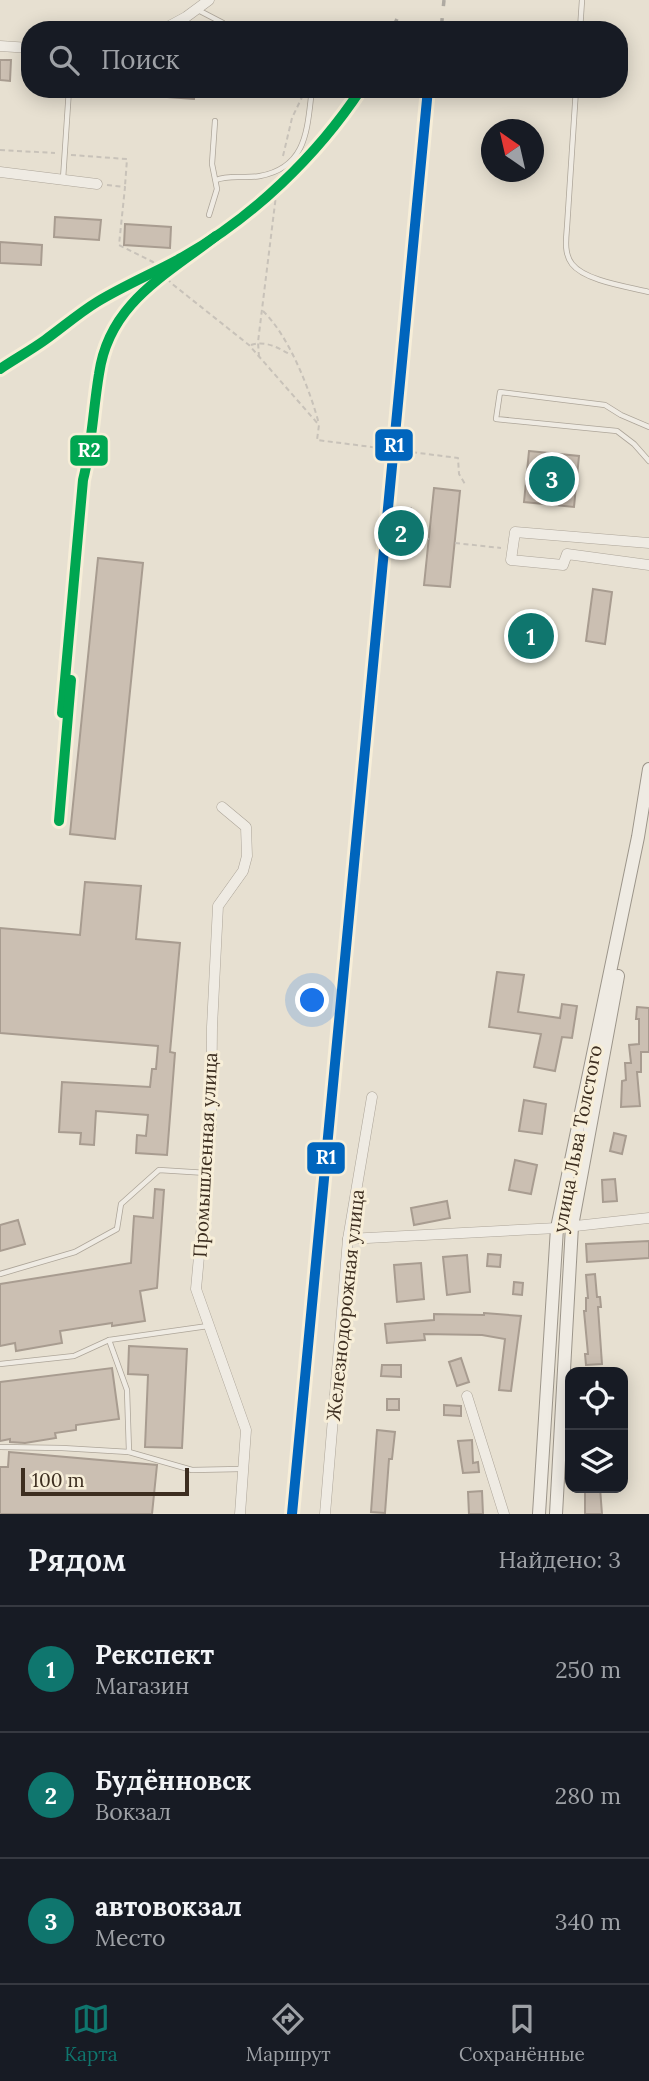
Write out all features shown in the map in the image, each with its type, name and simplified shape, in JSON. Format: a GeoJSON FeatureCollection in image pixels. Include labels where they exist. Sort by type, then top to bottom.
{"type":"FeatureCollection","features":[{"type":"Feature","properties":{"kind":"main road","name":"улица Льва Толстого"},"geometry":{"type":"LineString","coordinates":[[556,1514],[572,1226],[644,836],[649,768]]}},
{"type":"Feature","properties":{"kind":"main road","name":"улица Льва Толстого"},"geometry":{"type":"LineString","coordinates":[[539,1514],[557,1227],[644,836]]}},
{"type":"Feature","properties":{"kind":"street"},"geometry":{"type":"LineString","coordinates":[[178,21],[209,0]]}},
{"type":"Feature","properties":{"kind":"street"},"geometry":{"type":"LineString","coordinates":[[0,46],[21,47]]}},
{"type":"Feature","properties":{"kind":"street"},"geometry":{"type":"LineString","coordinates":[[0,172],[96,184]]}},
{"type":"Feature","properties":{"kind":"street"},"geometry":{"type":"LineString","coordinates":[[649,542],[515,532],[511,560],[563,565],[568,554],[649,565]]}},
{"type":"Feature","properties":{"kind":"street","name":"Промышленная улица"},"geometry":{"type":"LineString","coordinates":[[222,807],[246,827],[247,856],[243,871],[218,906],[208,1173],[196,1289],[246,1430],[240,1514]]}},
{"type":"Feature","properties":{"kind":"street","name":"Железнодорожная улица"},"geometry":{"type":"LineString","coordinates":[[325,1514],[348,1239],[372,1097]]}},
{"type":"Feature","properties":{"kind":"street"},"geometry":{"type":"LineString","coordinates":[[348,1239],[572,1226],[649,1218]]}},
{"type":"Feature","properties":{"kind":"street"},"geometry":{"type":"LineString","coordinates":[[467,1396],[504,1514]]}},
{"type":"Feature","properties":{"kind":"lane"},"geometry":{"type":"LineString","coordinates":[[581,21],[582,0]]}},
{"type":"Feature","properties":{"kind":"lane"},"geometry":{"type":"LineString","coordinates":[[197,10],[219,21]]}},
{"type":"Feature","properties":{"kind":"lane"},"geometry":{"type":"LineString","coordinates":[[63,180],[68,98]]}},
{"type":"Feature","properties":{"kind":"lane"},"geometry":{"type":"LineString","coordinates":[[216,180],[226,176],[260,177],[279,170],[294,158],[306,138],[311,98]]}},
{"type":"Feature","properties":{"kind":"lane"},"geometry":{"type":"LineString","coordinates":[[575,98],[566,249],[571,263],[581,273],[649,292]]}},
{"type":"Feature","properties":{"kind":"lane"},"geometry":{"type":"LineString","coordinates":[[209,215],[217,189],[212,164],[215,121]]}},
{"type":"Feature","properties":{"kind":"lane"},"geometry":{"type":"LineString","coordinates":[[649,427],[605,405],[500,392],[496,419],[617,431],[634,443],[649,461]]}},
{"type":"Feature","properties":{"kind":"lane"},"geometry":{"type":"LineString","coordinates":[[0,1274],[75,1252],[117,1229],[121,1204],[159,1170],[208,1173]]}},
{"type":"Feature","properties":{"kind":"lane"},"geometry":{"type":"LineString","coordinates":[[0,1364],[74,1356],[109,1340],[177,1332],[208,1325]]}},
{"type":"Feature","properties":{"kind":"lane"},"geometry":{"type":"LineString","coordinates":[[109,1340],[127,1390],[129,1452]]}},
{"type":"Feature","properties":{"kind":"lane"},"geometry":{"type":"LineString","coordinates":[[0,1447],[129,1452],[192,1470],[245,1469]]}},
{"type":"Feature","properties":{"kind":"path"},"geometry":{"type":"LineString","coordinates":[[259,358],[258,342],[279,170],[292,118],[302,98]]}},
{"type":"Feature","properties":{"kind":"path"},"geometry":{"type":"LineString","coordinates":[[0,150],[127,159],[119,245],[153,262],[171,283],[249,345],[319,425]]}},
{"type":"Feature","properties":{"kind":"path"},"geometry":{"type":"LineString","coordinates":[[96,184],[125,187]]}},
{"type":"Feature","properties":{"kind":"path"},"geometry":{"type":"LineString","coordinates":[[263,310],[278,328],[308,391],[319,425],[317,440],[458,458],[459,474],[465,484]]}},
{"type":"Feature","properties":{"kind":"path"},"geometry":{"type":"LineString","coordinates":[[249,345],[258,342],[282,349],[292,356]]}},
{"type":"Feature","properties":{"kind":"path"},"geometry":{"type":"LineString","coordinates":[[401,508],[412,508]]}},
{"type":"Feature","properties":{"kind":"path"},"geometry":{"type":"LineString","coordinates":[[409,537],[429,539]]}},
{"type":"Feature","properties":{"kind":"path"},"geometry":{"type":"LineString","coordinates":[[454,543],[512,550]]}},
{"type":"Feature","properties":{"kind":"building"},"geometry":{"type":"Polygon","coordinates":[[[0,60],[11,60],[10,81],[0,80],[0,60]]]}},
{"type":"Feature","properties":{"kind":"building"},"geometry":{"type":"Polygon","coordinates":[[[55,217],[101,220],[99,240],[54,237],[55,217]]]}},
{"type":"Feature","properties":{"kind":"building"},"geometry":{"type":"Polygon","coordinates":[[[125,224],[171,227],[170,248],[124,245],[125,224]]]}},
{"type":"Feature","properties":{"kind":"building"},"geometry":{"type":"Polygon","coordinates":[[[0,242],[42,245],[41,265],[0,263],[0,242]]]}},
{"type":"Feature","properties":{"kind":"building"},"geometry":{"type":"Polygon","coordinates":[[[529,451],[579,456],[574,507],[524,502],[529,451]]]}},
{"type":"Feature","properties":{"kind":"building"},"geometry":{"type":"Polygon","coordinates":[[[434,488],[460,491],[450,587],[424,585],[434,488]]]}},
{"type":"Feature","properties":{"kind":"building"},"geometry":{"type":"Polygon","coordinates":[[[98,558],[143,563],[115,839],[70,834],[98,558]]]}},
{"type":"Feature","properties":{"kind":"building"},"geometry":{"type":"Polygon","coordinates":[[[593,589],[612,592],[605,644],[586,641],[593,589]]]}},
{"type":"Feature","properties":{"kind":"building"},"geometry":{"type":"Polygon","coordinates":[[[515,617],[550,620],[547,655],[512,652],[515,617]]]}},
{"type":"Feature","properties":{"kind":"building"},"geometry":{"type":"Polygon","coordinates":[[[85,882],[141,886],[136,939],[180,943],[170,1052],[175,1053],[167,1155],[136,1153],[137,1135],[146,1136],[148,1115],[96,1111],[94,1145],[80,1144],[81,1133],[59,1132],[62,1082],[150,1087],[152,1069],[156,1069],[158,1046],[0,1033],[0,928],[80,935],[85,882]]]}},
{"type":"Feature","properties":{"kind":"building"},"geometry":{"type":"Polygon","coordinates":[[[497,972],[524,975],[518,1012],[560,1018],[562,1004],[577,1006],[572,1038],[562,1037],[555,1071],[534,1067],[541,1034],[489,1027],[497,972]]]}},
{"type":"Feature","properties":{"kind":"building"},"geometry":{"type":"Polygon","coordinates":[[[637,1007],[649,1008],[649,1052],[641,1052],[641,1072],[637,1072],[640,1106],[621,1107],[622,1081],[626,1080],[625,1063],[631,1063],[629,1045],[639,1044],[637,1007]]]}},
{"type":"Feature","properties":{"kind":"building"},"geometry":{"type":"Polygon","coordinates":[[[524,1100],[546,1104],[542,1134],[519,1131],[524,1100]]]}},
{"type":"Feature","properties":{"kind":"building"},"geometry":{"type":"Polygon","coordinates":[[[614,1133],[626,1136],[622,1154],[610,1151],[614,1133]]]}},
{"type":"Feature","properties":{"kind":"building"},"geometry":{"type":"Polygon","coordinates":[[[515,1160],[537,1165],[531,1194],[509,1190],[515,1160]]]}},
{"type":"Feature","properties":{"kind":"building"},"geometry":{"type":"Polygon","coordinates":[[[615,1179],[617,1201],[603,1202],[602,1180],[615,1179]]]}},
{"type":"Feature","properties":{"kind":"building"},"geometry":{"type":"Polygon","coordinates":[[[155,1189],[164,1190],[157,1288],[140,1291],[145,1321],[60,1331],[62,1343],[16,1351],[15,1343],[0,1346],[0,1284],[131,1263],[134,1216],[153,1218],[155,1189]]]}},
{"type":"Feature","properties":{"kind":"building"},"geometry":{"type":"Polygon","coordinates":[[[447,1201],[450,1218],[414,1225],[411,1208],[447,1201]]]}},
{"type":"Feature","properties":{"kind":"building"},"geometry":{"type":"Polygon","coordinates":[[[18,1220],[25,1244],[0,1251],[0,1225],[18,1220]]]}},
{"type":"Feature","properties":{"kind":"building"},"geometry":{"type":"Polygon","coordinates":[[[649,1241],[649,1258],[587,1262],[586,1244],[649,1241]]]}},
{"type":"Feature","properties":{"kind":"building"},"geometry":{"type":"Polygon","coordinates":[[[488,1254],[501,1255],[500,1267],[487,1266],[488,1254]]]}},
{"type":"Feature","properties":{"kind":"building"},"geometry":{"type":"Polygon","coordinates":[[[467,1255],[470,1292],[447,1295],[443,1257],[467,1255]]]}},
{"type":"Feature","properties":{"kind":"building"},"geometry":{"type":"Polygon","coordinates":[[[421,1263],[424,1299],[397,1302],[394,1265],[421,1263]]]}},
{"type":"Feature","properties":{"kind":"building"},"geometry":{"type":"Polygon","coordinates":[[[595,1274],[597,1297],[600,1297],[601,1307],[598,1307],[602,1364],[586,1365],[586,1275],[595,1274]]]}},
{"type":"Feature","properties":{"kind":"building"},"geometry":{"type":"Polygon","coordinates":[[[514,1282],[523,1283],[522,1295],[513,1294],[514,1282]]]}},
{"type":"Feature","properties":{"kind":"building"},"geometry":{"type":"Polygon","coordinates":[[[484,1313],[521,1316],[511,1391],[499,1390],[505,1339],[482,1335],[424,1334],[425,1340],[387,1343],[385,1324],[434,1320],[434,1314],[484,1313]]]}},
{"type":"Feature","properties":{"kind":"building"},"geometry":{"type":"Polygon","coordinates":[[[129,1346],[187,1349],[182,1448],[145,1447],[148,1375],[128,1374],[129,1346]]]}},
{"type":"Feature","properties":{"kind":"building"},"geometry":{"type":"Polygon","coordinates":[[[461,1358],[469,1382],[457,1386],[449,1362],[461,1358]]]}},
{"type":"Feature","properties":{"kind":"building"},"geometry":{"type":"Polygon","coordinates":[[[382,1365],[401,1365],[401,1377],[381,1376],[382,1365]]]}},
{"type":"Feature","properties":{"kind":"building"},"geometry":{"type":"Polygon","coordinates":[[[112,1368],[119,1419],[76,1425],[76,1430],[55,1433],[56,1438],[25,1443],[10,1442],[10,1439],[0,1441],[0,1382],[112,1368]]]}},
{"type":"Feature","properties":{"kind":"building"},"geometry":{"type":"Polygon","coordinates":[[[387,1399],[399,1399],[399,1410],[387,1410],[387,1399]]]}},
{"type":"Feature","properties":{"kind":"building"},"geometry":{"type":"Polygon","coordinates":[[[444,1405],[461,1406],[461,1416],[444,1415],[444,1405]]]}},
{"type":"Feature","properties":{"kind":"building"},"geometry":{"type":"Polygon","coordinates":[[[377,1430],[395,1432],[392,1459],[389,1459],[385,1513],[371,1512],[377,1430]]]}},
{"type":"Feature","properties":{"kind":"building"},"geometry":{"type":"Polygon","coordinates":[[[472,1440],[473,1463],[478,1462],[479,1472],[463,1473],[458,1441],[472,1440]]]}},
{"type":"Feature","properties":{"kind":"building"},"geometry":{"type":"Polygon","coordinates":[[[9,1452],[157,1465],[152,1514],[0,1514],[0,1467],[8,1467],[9,1452]]]}},
{"type":"Feature","properties":{"kind":"building"},"geometry":{"type":"Polygon","coordinates":[[[482,1491],[483,1514],[469,1514],[468,1492],[482,1491]]]}},
{"type":"Feature","properties":{"kind":"building"},"geometry":{"type":"Polygon","coordinates":[[[585,1493],[600,1493],[602,1514],[585,1514],[585,1493]]]}},
{"type":"Feature","properties":{"kind":"railway"},"geometry":{"type":"LineString","coordinates":[[442,21],[444,0]]}},
{"type":"Feature","properties":{"kind":"railway"},"geometry":{"type":"LineString","coordinates":[[208,241],[252,209],[292,173],[355,98]]}},
{"type":"Feature","properties":{"kind":"railway"},"geometry":{"type":"LineString","coordinates":[[292,1514],[427,98]]}},
{"type":"Feature","properties":{"kind":"railway"},"geometry":{"type":"LineString","coordinates":[[62,713],[83,480],[105,349],[114,328],[142,293],[216,236]]}},
{"type":"Feature","properties":{"kind":"railway"},"geometry":{"type":"LineString","coordinates":[[0,369],[88,308],[163,267]]}},
{"type":"Feature","properties":{"kind":"railway"},"geometry":{"type":"LineString","coordinates":[[59,821],[69,702]]}},
{"type":"Feature","properties":{"kind":"transit line","name":"R2"},"geometry":{"type":"LineString","coordinates":[[0,369],[40,344],[97,302],[183,257],[234,224],[304,161],[355,98]]}},
{"type":"Feature","properties":{"kind":"transit line","name":"R1"},"geometry":{"type":"LineString","coordinates":[[292,1514],[427,98]]}},
{"type":"Feature","properties":{"kind":"transit line","name":"R2"},"geometry":{"type":"LineString","coordinates":[[62,713],[83,480],[105,349],[114,328],[142,293],[216,236]]}},
{"type":"Feature","properties":{"kind":"transit line","name":"R2"},"geometry":{"type":"LineString","coordinates":[[59,821],[71,680]]}},
{"type":"Feature","properties":{"kind":"place","name":"автовокзал"},"geometry":{"type":"Point","coordinates":[552,479]}},
{"type":"Feature","properties":{"kind":"place","name":"Будённовск"},"geometry":{"type":"Point","coordinates":[401,533]}},
{"type":"Feature","properties":{"kind":"place","name":"Рекспект"},"geometry":{"type":"Point","coordinates":[531,636]}}]}
